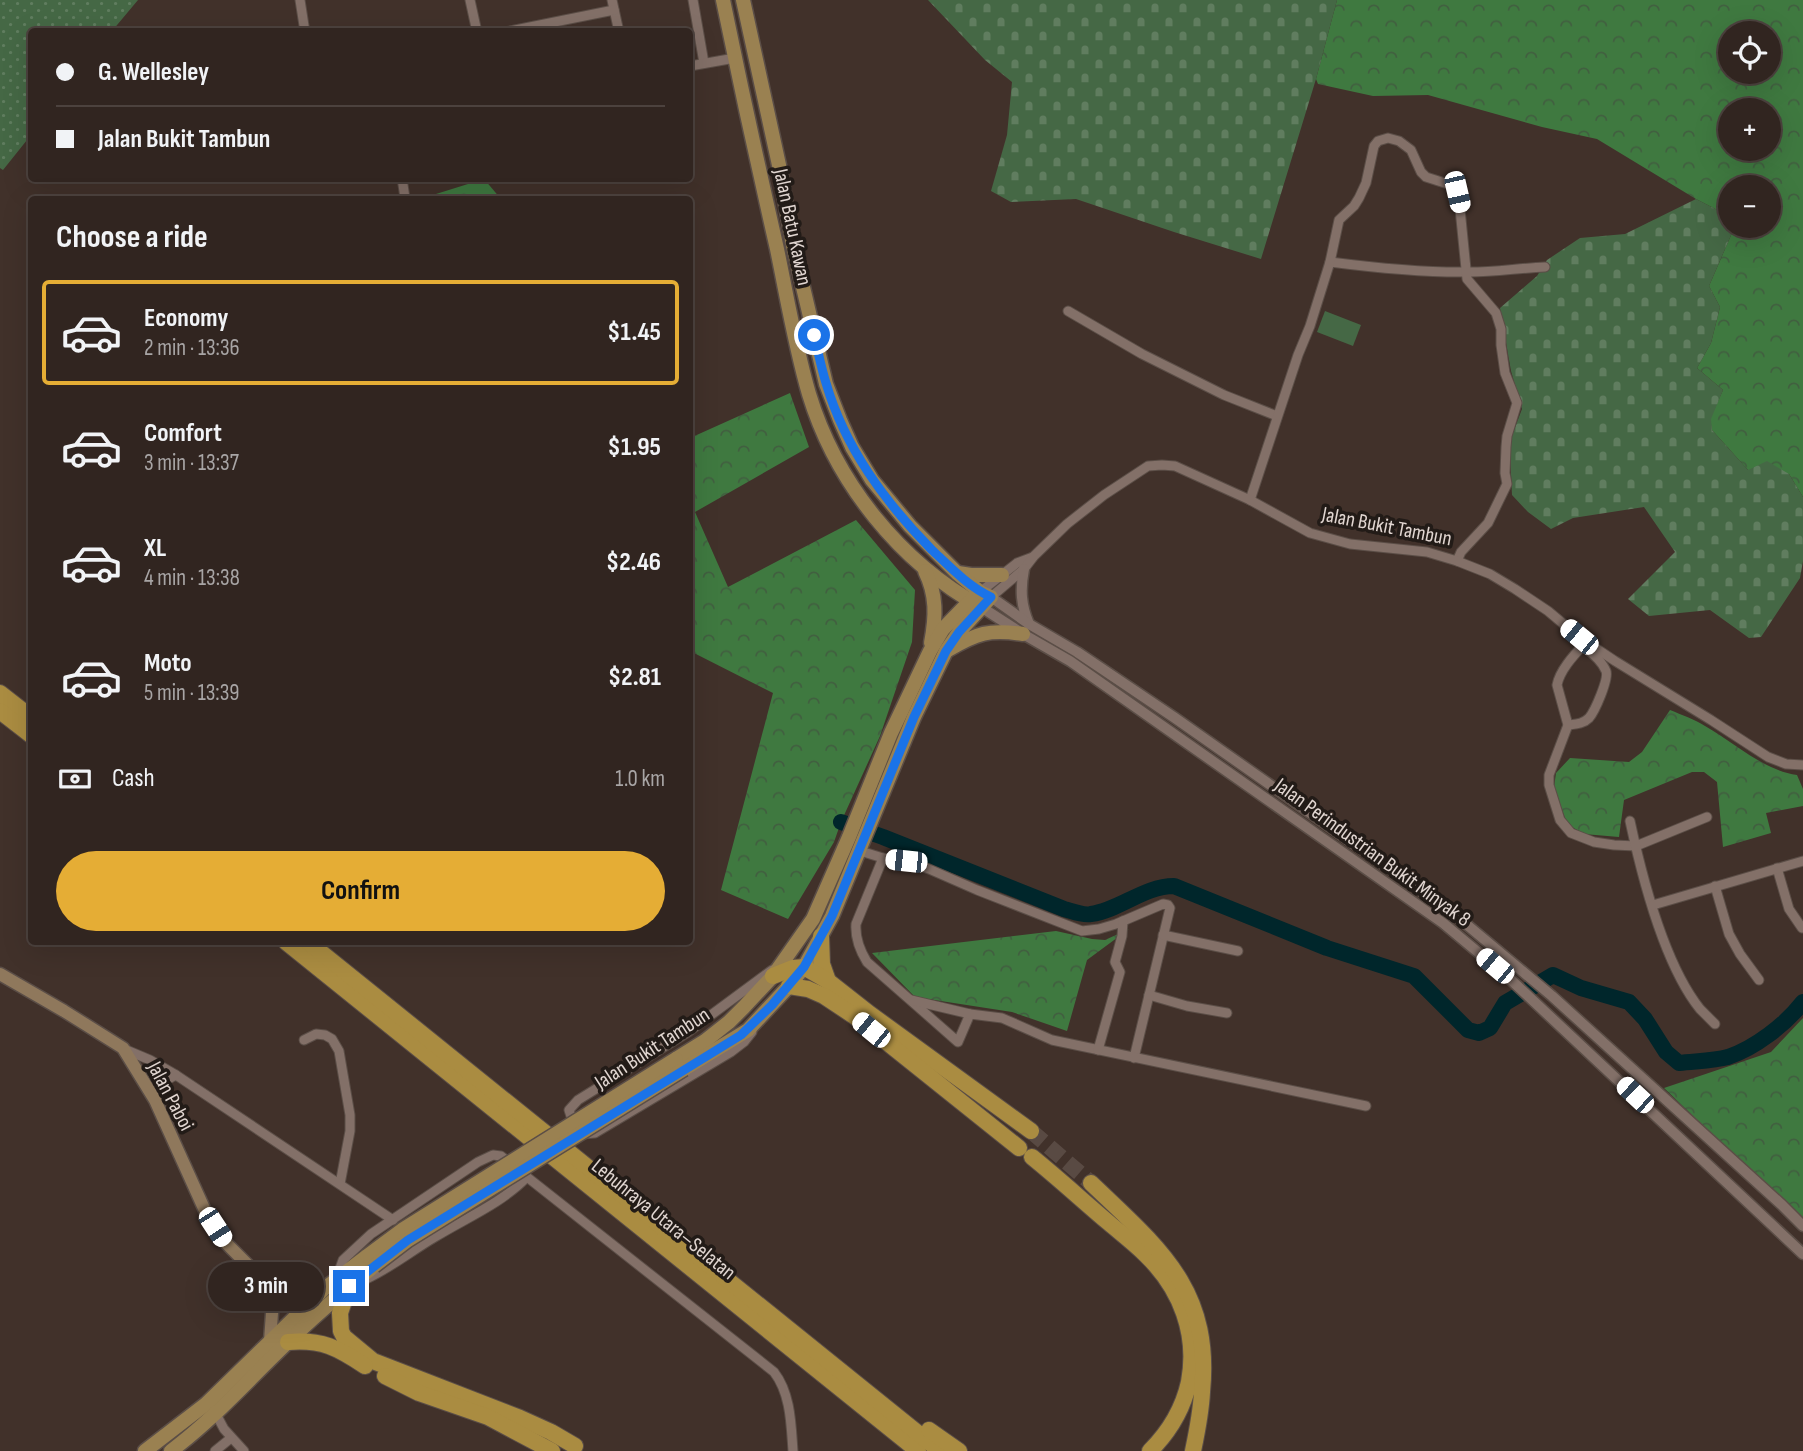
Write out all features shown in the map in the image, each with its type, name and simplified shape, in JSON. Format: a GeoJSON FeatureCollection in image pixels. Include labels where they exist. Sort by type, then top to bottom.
{"type":"FeatureCollection","features":[{"type":"Feature","properties":{"kind":"highway"},"geometry":{"type":"LineString","coordinates":[[0,693],[28,715]]}},
{"type":"Feature","properties":{"kind":"highway"},"geometry":{"type":"LineString","coordinates":[[0,711],[28,733]]}},
{"type":"Feature","properties":{"kind":"highway"},"geometry":{"type":"LineString","coordinates":[[821,936],[822,964],[828,981]]}},
{"type":"Feature","properties":{"kind":"highway","name":"Lebuhraya Utara–Selatan"},"geometry":{"type":"LineString","coordinates":[[290,945],[918,1451]]}},
{"type":"Feature","properties":{"kind":"highway","name":"Lebuhraya Utara–Selatan"},"geometry":{"type":"LineString","coordinates":[[312,945],[940,1451]]}},
{"type":"Feature","properties":{"kind":"highway"},"geometry":{"type":"LineString","coordinates":[[772,976],[804,967],[828,981],[1031,1131]]}},
{"type":"Feature","properties":{"kind":"highway"},"geometry":{"type":"LineString","coordinates":[[789,986],[808,989],[824,996],[854,1016],[1025,1152],[1145,1254],[1168,1281],[1184,1312],[1190,1335],[1192,1363],[1188,1387],[1173,1423],[1150,1451]]}},
{"type":"Feature","properties":{"kind":"highway"},"geometry":{"type":"LineString","coordinates":[[1091,1183],[1123,1212],[1169,1263],[1194,1307],[1200,1329],[1203,1392],[1193,1451]]}},
{"type":"Feature","properties":{"kind":"highway"},"geometry":{"type":"LineString","coordinates":[[342,1282],[341,1331],[344,1337],[373,1361],[520,1418],[575,1446]]}},
{"type":"Feature","properties":{"kind":"highway"},"geometry":{"type":"LineString","coordinates":[[288,1342],[318,1342],[334,1346],[370,1369],[399,1383],[488,1417],[552,1451]]}},
{"type":"Feature","properties":{"kind":"highway"},"geometry":{"type":"LineString","coordinates":[[862,1388],[959,1451]]}},
{"type":"Feature","properties":{"kind":"main road","name":"Jalan Batu Kawan"},"geometry":{"type":"LineString","coordinates":[[723,0],[793,329],[820,425],[848,480],[868,510],[896,541],[945,584],[980,599]]}},
{"type":"Feature","properties":{"kind":"main road","name":"Jalan Batu Kawan"},"geometry":{"type":"LineString","coordinates":[[743,0],[779,165],[793,245],[831,396],[852,447],[872,480],[923,541],[980,599]]}},
{"type":"Feature","properties":{"kind":"main road"},"geometry":{"type":"LineString","coordinates":[[922,565],[935,599],[936,618],[930,651]]}},
{"type":"Feature","properties":{"kind":"main road"},"geometry":{"type":"LineString","coordinates":[[957,573],[1002,575]]}},
{"type":"Feature","properties":{"kind":"main road","name":"Jalan Bukit Tambun"},"geometry":{"type":"LineString","coordinates":[[145,1451],[206,1404],[318,1294],[342,1282],[680,1064],[741,1035],[767,1010],[804,967],[832,916],[854,844],[858,814],[902,709],[930,651],[943,629],[980,599]]}},
{"type":"Feature","properties":{"kind":"main road","name":"Jalan Bukit Tambun"},"geometry":{"type":"LineString","coordinates":[[680,1064],[729,1021],[772,976],[813,919],[854,844],[873,819],[914,717],[946,651],[980,599]]}},
{"type":"Feature","properties":{"kind":"main road"},"geometry":{"type":"LineString","coordinates":[[946,651],[986,632],[1026,629]]}},
{"type":"Feature","properties":{"kind":"main road","name":"Jalan Paboi"},"geometry":{"type":"LineString","coordinates":[[0,974],[123,1048],[155,1100],[207,1215],[223,1240],[262,1279],[297,1293],[318,1294]]}},
{"type":"Feature","properties":{"kind":"main road"},"geometry":{"type":"LineString","coordinates":[[262,1279],[271,1302],[270,1341]]}},
{"type":"Feature","properties":{"kind":"main road","name":"Jalan Bukit Tambun"},"geometry":{"type":"LineString","coordinates":[[171,1451],[216,1414],[288,1342],[342,1282]]}},
{"type":"Feature","properties":{"kind":"street"},"geometry":{"type":"LineString","coordinates":[[300,0],[304,28]]}},
{"type":"Feature","properties":{"kind":"street"},"geometry":{"type":"LineString","coordinates":[[470,0],[476,28]]}},
{"type":"Feature","properties":{"kind":"street"},"geometry":{"type":"LineString","coordinates":[[612,0],[618,28]]}},
{"type":"Feature","properties":{"kind":"street"},"geometry":{"type":"LineString","coordinates":[[693,0],[705,63]]}},
{"type":"Feature","properties":{"kind":"street"},"geometry":{"type":"LineString","coordinates":[[525,28],[614,10]]}},
{"type":"Feature","properties":{"kind":"street"},"geometry":{"type":"LineString","coordinates":[[693,65],[735,58]]}},
{"type":"Feature","properties":{"kind":"street"},"geometry":{"type":"LineString","coordinates":[[1250,500],[1310,326],[1330,262],[1339,220],[1359,198],[1366,183],[1374,146],[1382,139],[1399,141],[1408,146],[1426,177],[1451,185],[1457,192],[1467,279],[1496,313],[1501,329],[1506,373],[1517,403],[1506,447],[1507,484],[1493,515],[1482,531],[1461,552],[1457,561]]}},
{"type":"Feature","properties":{"kind":"street"},"geometry":{"type":"LineString","coordinates":[[1330,262],[1399,271],[1507,271],[1545,267]]}},
{"type":"Feature","properties":{"kind":"street"},"geometry":{"type":"LineString","coordinates":[[1068,312],[1143,355],[1224,395],[1277,416]]}},
{"type":"Feature","properties":{"kind":"street","name":"Jalan Bukit Tambun"},"geometry":{"type":"LineString","coordinates":[[980,599],[1024,569],[1067,524],[1104,495],[1148,466],[1175,466],[1329,540],[1427,552],[1490,574],[1516,589],[1585,643],[1768,757],[1777,762],[1803,765]]}},
{"type":"Feature","properties":{"kind":"street","name":"Jalan Bukit Tambun"},"geometry":{"type":"LineString","coordinates":[[980,599],[1017,563],[1034,556]]}},
{"type":"Feature","properties":{"kind":"street"},"geometry":{"type":"LineString","coordinates":[[1024,569],[1021,587],[1026,629]]}},
{"type":"Feature","properties":{"kind":"street","name":"Jalan Perindustrian Bukit Minyak 8"},"geometry":{"type":"LineString","coordinates":[[980,599],[1433,916],[1510,979],[1803,1254]]}},
{"type":"Feature","properties":{"kind":"street","name":"Jalan Perindustrian Bukit Minyak 8"},"geometry":{"type":"LineString","coordinates":[[1026,629],[1077,652],[1454,914],[1552,996],[1803,1226]]}},
{"type":"Feature","properties":{"kind":"street"},"geometry":{"type":"LineString","coordinates":[[1568,724],[1577,724],[1589,718],[1607,678],[1605,670],[1585,643],[1558,679],[1568,724],[1549,775],[1549,785],[1560,820],[1571,833],[1594,842],[1636,846],[1707,817]]}},
{"type":"Feature","properties":{"kind":"street"},"geometry":{"type":"LineString","coordinates":[[1630,821],[1670,956],[1686,988],[1700,1009],[1715,1024]]}},
{"type":"Feature","properties":{"kind":"street"},"geometry":{"type":"LineString","coordinates":[[854,844],[883,858],[917,865],[1082,931],[1099,929],[1163,904],[1168,905],[1170,908],[1134,1058]]}},
{"type":"Feature","properties":{"kind":"street"},"geometry":{"type":"LineString","coordinates":[[883,858],[856,924],[855,935],[860,950],[867,962],[958,1042],[970,1014]]}},
{"type":"Feature","properties":{"kind":"street"},"geometry":{"type":"LineString","coordinates":[[1653,905],[1803,861]]}},
{"type":"Feature","properties":{"kind":"street"},"geometry":{"type":"LineString","coordinates":[[1777,868],[1789,909],[1802,928]]}},
{"type":"Feature","properties":{"kind":"street"},"geometry":{"type":"LineString","coordinates":[[1714,886],[1730,934],[1740,954],[1759,980]]}},
{"type":"Feature","properties":{"kind":"street"},"geometry":{"type":"LineString","coordinates":[[1098,1050],[1120,972],[1115,962],[1124,921]]}},
{"type":"Feature","properties":{"kind":"street"},"geometry":{"type":"LineString","coordinates":[[1163,935],[1238,951]]}},
{"type":"Feature","properties":{"kind":"street"},"geometry":{"type":"LineString","coordinates":[[767,1010],[739,1046],[595,1133],[579,1133],[572,1123],[569,1110],[578,1100],[688,1032],[782,962]]}},
{"type":"Feature","properties":{"kind":"street"},"geometry":{"type":"LineString","coordinates":[[1149,995],[1187,1006],[1227,1013]]}},
{"type":"Feature","properties":{"kind":"street"},"geometry":{"type":"LineString","coordinates":[[911,1000],[970,1014],[1002,1018],[1052,1040],[1366,1106]]}},
{"type":"Feature","properties":{"kind":"street"},"geometry":{"type":"LineString","coordinates":[[304,1040],[316,1034],[325,1035],[332,1039],[339,1051],[350,1123],[340,1184]]}},
{"type":"Feature","properties":{"kind":"street"},"geometry":{"type":"LineString","coordinates":[[123,1048],[176,1075],[393,1220]]}},
{"type":"Feature","properties":{"kind":"street"},"geometry":{"type":"LineString","coordinates":[[155,1100],[164,1082],[176,1075]]}},
{"type":"Feature","properties":{"kind":"street"},"geometry":{"type":"LineString","coordinates":[[527,1177],[512,1191],[377,1274],[342,1282],[343,1260],[371,1234],[478,1162],[493,1155],[501,1156],[774,1373],[783,1386],[793,1451]]}},
{"type":"Feature","properties":{"kind":"street"},"geometry":{"type":"LineString","coordinates":[[1769,1222],[1782,1205]]}},
{"type":"Feature","properties":{"kind":"street"},"geometry":{"type":"LineString","coordinates":[[216,1414],[244,1451]]}},
{"type":"Feature","properties":{"kind":"street"},"geometry":{"type":"LineString","coordinates":[[215,1451],[231,1437]]}},
{"type":"Feature","properties":{"kind":"green space"},"geometry":{"type":"Polygon","coordinates":[[[0,0],[138,0],[115,28],[28,28],[28,139],[3,170],[0,168],[0,0]]]}},
{"type":"Feature","properties":{"kind":"green space"},"geometry":{"type":"Polygon","coordinates":[[[928,0],[1337,0],[1261,259],[1076,199],[1011,202],[991,191],[1007,135],[1012,82],[985,60],[928,0]]]}},
{"type":"Feature","properties":{"kind":"green space"},"geometry":{"type":"Polygon","coordinates":[[[1337,0],[1803,0],[1803,497],[1789,474],[1748,470],[1712,430],[1710,419],[1723,390],[1697,368],[1711,343],[1720,307],[1709,286],[1730,238],[1781,238],[1781,175],[1718,175],[1718,210],[1597,139],[1542,127],[1428,95],[1373,96],[1318,84],[1316,79],[1337,0]]]}},
{"type":"Feature","properties":{"kind":"green space"},"geometry":{"type":"Polygon","coordinates":[[[474,182],[487,182],[498,196],[430,196],[474,182]]]}},
{"type":"Feature","properties":{"kind":"green space"},"geometry":{"type":"Polygon","coordinates":[[[1696,199],[1718,210],[1718,238],[1730,238],[1709,286],[1720,307],[1711,343],[1697,368],[1723,390],[1711,419],[1712,430],[1748,470],[1767,461],[1789,474],[1803,497],[1803,561],[1800,578],[1761,637],[1749,638],[1710,610],[1649,616],[1628,599],[1675,552],[1644,507],[1573,518],[1551,529],[1528,512],[1512,495],[1511,438],[1522,409],[1511,371],[1500,308],[1537,276],[1547,260],[1580,238],[1625,234],[1696,199]]]}},
{"type":"Feature","properties":{"kind":"green space"},"geometry":{"type":"Polygon","coordinates":[[[1325,311],[1361,325],[1353,346],[1317,332],[1325,311]]]}},
{"type":"Feature","properties":{"kind":"green space"},"geometry":{"type":"Polygon","coordinates":[[[790,393],[809,447],[695,512],[728,587],[856,520],[915,590],[912,642],[880,736],[834,842],[788,919],[721,890],[773,693],[693,653],[693,437],[790,393]]]}},
{"type":"Feature","properties":{"kind":"green space"},"geometry":{"type":"Polygon","coordinates":[[[1670,710],[1701,724],[1772,768],[1797,775],[1803,789],[1803,806],[1766,813],[1771,833],[1723,847],[1717,782],[1704,772],[1692,772],[1624,800],[1619,837],[1584,834],[1572,827],[1565,818],[1554,787],[1556,773],[1570,758],[1629,762],[1642,752],[1670,710]]]}},
{"type":"Feature","properties":{"kind":"green space"},"geometry":{"type":"Polygon","coordinates":[[[1129,929],[1087,960],[1067,1031],[1012,1012],[915,997],[872,953],[1056,931],[1105,940],[1129,929]]]}},
{"type":"Feature","properties":{"kind":"green space"},"geometry":{"type":"Polygon","coordinates":[[[1803,1018],[1803,1222],[1664,1088],[1771,1052],[1803,1018]]]}},
{"type":"Feature","properties":{"kind":"waterway"},"geometry":{"type":"LineString","coordinates":[[841,822],[1081,914],[1102,912],[1152,890],[1174,886],[1327,948],[1414,976],[1468,1030],[1479,1033],[1490,1028],[1505,1003],[1553,975],[1581,988],[1629,1002],[1645,1019],[1666,1052],[1679,1063],[1728,1057],[1749,1048],[1788,1019],[1803,1002]]}},
{"type":"Feature","properties":{"kind":"tunnel"},"geometry":{"type":"LineString","coordinates":[[1031,1131],[1091,1183]]}},
{"type":"Feature","properties":{"kind":"route"},"geometry":{"type":"LineString","coordinates":[[349,1286],[408,1240],[741,1035],[772,1005],[804,967],[832,916],[914,717],[946,651],[959,632],[991,597],[979,592],[939,556],[872,480],[852,447],[840,420],[826,384],[814,335]]}}]}
